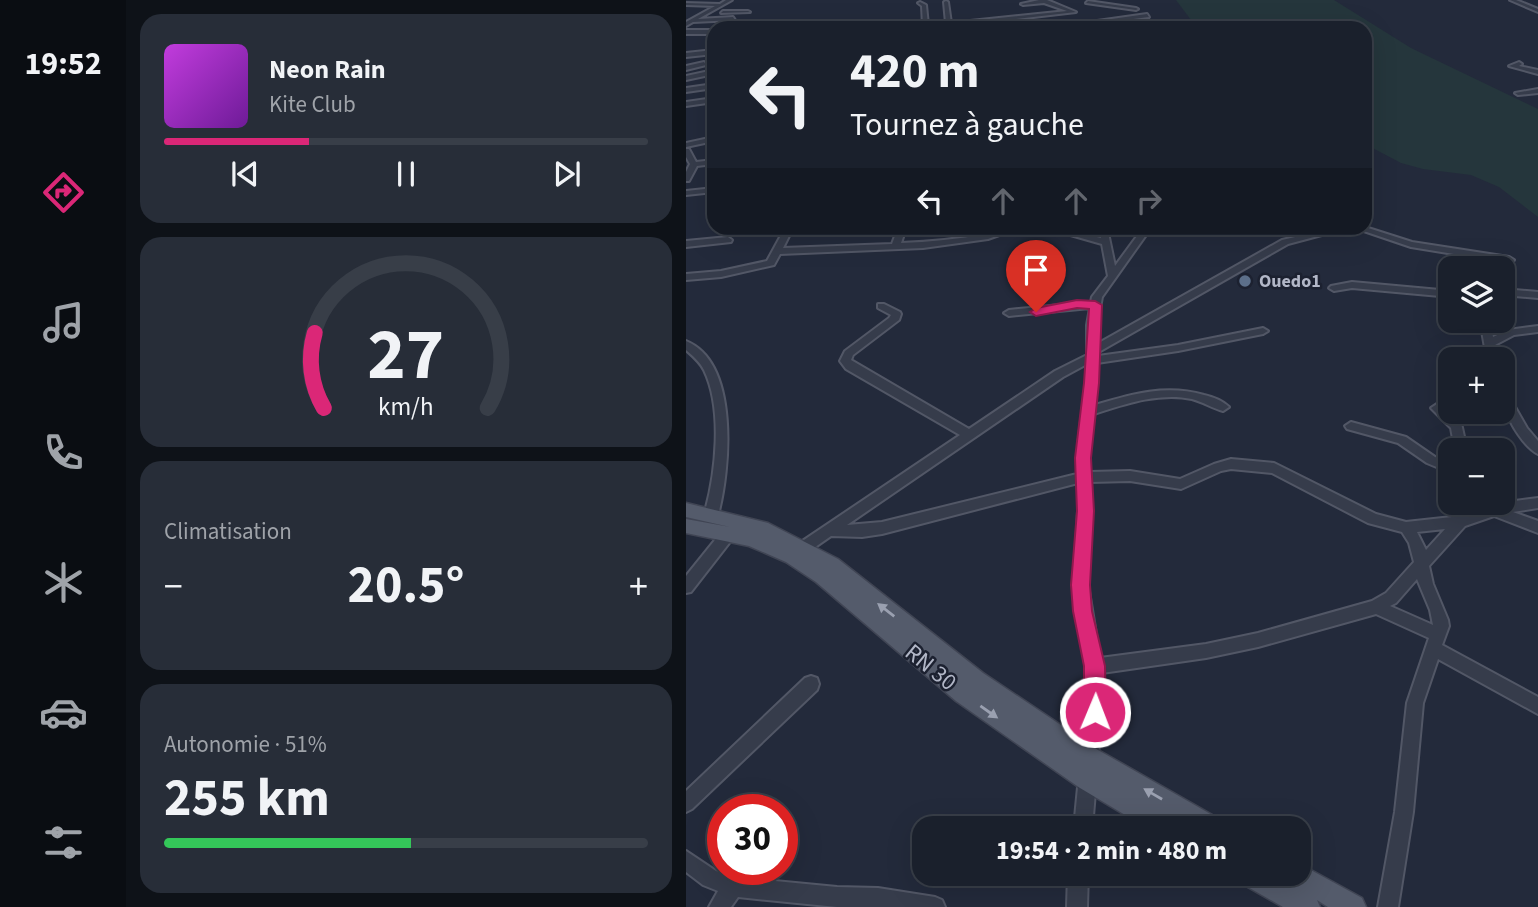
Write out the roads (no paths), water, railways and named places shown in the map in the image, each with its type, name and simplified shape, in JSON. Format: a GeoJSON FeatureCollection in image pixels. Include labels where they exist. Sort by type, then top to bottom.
{"type":"FeatureCollection","features":[{"type":"Feature","properties":{"kind":"main road","name":"RN 30"},"geometry":{"type":"LineString","coordinates":[[686,510],[762,528],[832,565],[976,680],[1090,758],[1192,816]]}},
{"type":"Feature","properties":{"kind":"main road","name":"RN 30"},"geometry":{"type":"LineString","coordinates":[[686,526],[751,539],[792,557],[821,576],[963,694],[1088,780],[1150,816]]}},
{"type":"Feature","properties":{"kind":"main road"},"geometry":{"type":"LineString","coordinates":[[1311,883],[1353,907]]}},
{"type":"Feature","properties":{"kind":"main road"},"geometry":{"type":"LineString","coordinates":[[1271,886],[1307,907]]}},
{"type":"Feature","properties":{"kind":"street"},"geometry":{"type":"LineString","coordinates":[[688,23],[730,0]]}},
{"type":"Feature","properties":{"kind":"street"},"geometry":{"type":"LineString","coordinates":[[1512,0],[1538,11]]}},
{"type":"Feature","properties":{"kind":"street"},"geometry":{"type":"LineString","coordinates":[[1023,4],[1043,1],[1072,11],[1083,21]]}},
{"type":"Feature","properties":{"kind":"street"},"geometry":{"type":"LineString","coordinates":[[1055,5],[1063,1]]}},
{"type":"Feature","properties":{"kind":"street"},"geometry":{"type":"LineString","coordinates":[[946,2],[948,21]]}},
{"type":"Feature","properties":{"kind":"street"},"geometry":{"type":"LineString","coordinates":[[1000,21],[1072,11],[1086,3],[1136,9]]}},
{"type":"Feature","properties":{"kind":"street"},"geometry":{"type":"LineString","coordinates":[[686,4],[720,5]]}},
{"type":"Feature","properties":{"kind":"street"},"geometry":{"type":"LineString","coordinates":[[920,4],[924,5],[926,21]]}},
{"type":"Feature","properties":{"kind":"street"},"geometry":{"type":"LineString","coordinates":[[686,12],[748,12]]}},
{"type":"Feature","properties":{"kind":"street"},"geometry":{"type":"LineString","coordinates":[[1118,21],[1147,16]]}},
{"type":"Feature","properties":{"kind":"street"},"geometry":{"type":"LineString","coordinates":[[710,21],[733,19]]}},
{"type":"Feature","properties":{"kind":"street"},"geometry":{"type":"LineString","coordinates":[[688,23],[707,21]]}},
{"type":"Feature","properties":{"kind":"street"},"geometry":{"type":"LineString","coordinates":[[704,32],[707,28]]}},
{"type":"Feature","properties":{"kind":"street"},"geometry":{"type":"LineString","coordinates":[[686,32],[707,32]]}},
{"type":"Feature","properties":{"kind":"street"},"geometry":{"type":"LineString","coordinates":[[686,55],[707,53]]}},
{"type":"Feature","properties":{"kind":"street"},"geometry":{"type":"LineString","coordinates":[[686,68],[705,64]]}},
{"type":"Feature","properties":{"kind":"street"},"geometry":{"type":"LineString","coordinates":[[1519,64],[1512,66],[1538,72]]}},
{"type":"Feature","properties":{"kind":"street"},"geometry":{"type":"LineString","coordinates":[[686,78],[707,74]]}},
{"type":"Feature","properties":{"kind":"street"},"geometry":{"type":"LineString","coordinates":[[686,90],[707,87]]}},
{"type":"Feature","properties":{"kind":"street"},"geometry":{"type":"LineString","coordinates":[[1518,93],[1538,91]]}},
{"type":"Feature","properties":{"kind":"street"},"geometry":{"type":"LineString","coordinates":[[686,104],[707,101]]}},
{"type":"Feature","properties":{"kind":"street"},"geometry":{"type":"LineString","coordinates":[[686,145],[707,140]]}},
{"type":"Feature","properties":{"kind":"street"},"geometry":{"type":"LineString","coordinates":[[686,151],[694,163]]}},
{"type":"Feature","properties":{"kind":"street"},"geometry":{"type":"LineString","coordinates":[[694,163],[707,162]]}},
{"type":"Feature","properties":{"kind":"street"},"geometry":{"type":"LineString","coordinates":[[686,179],[694,163]]}},
{"type":"Feature","properties":{"kind":"street"},"geometry":{"type":"LineString","coordinates":[[686,193],[707,191]]}},
{"type":"Feature","properties":{"kind":"street"},"geometry":{"type":"LineString","coordinates":[[1372,232],[1412,244],[1489,256]]}},
{"type":"Feature","properties":{"kind":"street"},"geometry":{"type":"LineString","coordinates":[[686,277],[771,263],[786,235]]}},
{"type":"Feature","properties":{"kind":"street"},"geometry":{"type":"LineString","coordinates":[[896,246],[900,235]]}},
{"type":"Feature","properties":{"kind":"street"},"geometry":{"type":"LineString","coordinates":[[778,251],[896,246],[987,235]]}},
{"type":"Feature","properties":{"kind":"street"},"geometry":{"type":"LineString","coordinates":[[1077,235],[1104,242]]}},
{"type":"Feature","properties":{"kind":"street"},"geometry":{"type":"LineString","coordinates":[[1104,235],[1112,275]]}},
{"type":"Feature","properties":{"kind":"street"},"geometry":{"type":"LineString","coordinates":[[1084,816],[1095,712],[1094,666],[1083,611],[1081,585],[1085,511],[1083,477],[1095,305],[1112,275],[1142,235]]}},
{"type":"Feature","properties":{"kind":"street"},"geometry":{"type":"LineString","coordinates":[[803,548],[832,531],[850,514],[1059,374],[1285,242],[1314,235]]}},
{"type":"Feature","properties":{"kind":"street"},"geometry":{"type":"LineString","coordinates":[[686,244],[728,240]]}},
{"type":"Feature","properties":{"kind":"street"},"geometry":{"type":"LineString","coordinates":[[1334,288],[1352,285],[1438,293]]}},
{"type":"Feature","properties":{"kind":"street"},"geometry":{"type":"LineString","coordinates":[[1515,293],[1538,295]]}},
{"type":"Feature","properties":{"kind":"street"},"geometry":{"type":"LineString","coordinates":[[1009,313],[1041,312],[1077,304],[1095,305]]}},
{"type":"Feature","properties":{"kind":"street"},"geometry":{"type":"LineString","coordinates":[[881,306],[895,314],[894,320],[849,353],[845,361],[970,435]]}},
{"type":"Feature","properties":{"kind":"street"},"geometry":{"type":"LineString","coordinates":[[1489,344],[1513,332],[1538,329]]}},
{"type":"Feature","properties":{"kind":"street"},"geometry":{"type":"LineString","coordinates":[[1093,355],[1178,348],[1263,331]]}},
{"type":"Feature","properties":{"kind":"street"},"geometry":{"type":"LineString","coordinates":[[1487,333],[1490,347]]}},
{"type":"Feature","properties":{"kind":"street"},"geometry":{"type":"LineString","coordinates":[[686,344],[708,366],[719,394],[720,438],[716,502],[711,515]]}},
{"type":"Feature","properties":{"kind":"street"},"geometry":{"type":"LineString","coordinates":[[1089,411],[1160,392],[1210,400],[1223,407]]}},
{"type":"Feature","properties":{"kind":"street"},"geometry":{"type":"LineString","coordinates":[[1437,408],[1457,426],[1459,438]]}},
{"type":"Feature","properties":{"kind":"street"},"geometry":{"type":"LineString","coordinates":[[1515,416],[1538,449]]}},
{"type":"Feature","properties":{"kind":"street"},"geometry":{"type":"LineString","coordinates":[[1351,426],[1402,440],[1438,463]]}},
{"type":"Feature","properties":{"kind":"street"},"geometry":{"type":"LineString","coordinates":[[832,531],[882,528],[1083,477],[1130,476],[1167,484],[1181,484],[1217,467],[1253,465],[1274,468],[1373,519],[1406,528],[1464,521],[1478,515]]}},
{"type":"Feature","properties":{"kind":"street"},"geometry":{"type":"LineString","coordinates":[[1515,505],[1538,503]]}},
{"type":"Feature","properties":{"kind":"street"},"geometry":{"type":"LineString","coordinates":[[1094,666],[1219,648],[1376,607],[1391,598],[1464,521],[1465,515]]}},
{"type":"Feature","properties":{"kind":"street"},"geometry":{"type":"LineString","coordinates":[[1513,515],[1538,527]]}},
{"type":"Feature","properties":{"kind":"street"},"geometry":{"type":"LineString","coordinates":[[1388,907],[1404,813],[1415,703],[1441,625],[1440,613],[1426,583],[1419,546],[1406,528]]}},
{"type":"Feature","properties":{"kind":"street"},"geometry":{"type":"LineString","coordinates":[[686,587],[728,534]]}},
{"type":"Feature","properties":{"kind":"street"},"geometry":{"type":"LineString","coordinates":[[1376,607],[1436,641],[1538,706]]}},
{"type":"Feature","properties":{"kind":"street"},"geometry":{"type":"LineString","coordinates":[[686,803],[811,684]]}},
{"type":"Feature","properties":{"kind":"street"},"geometry":{"type":"LineString","coordinates":[[686,860],[710,878],[733,887],[824,897],[878,898],[935,907]]}},
{"type":"Feature","properties":{"kind":"street"},"geometry":{"type":"LineString","coordinates":[[1077,907],[1078,886]]}},
{"type":"Feature","properties":{"kind":"street"},"geometry":{"type":"LineString","coordinates":[[719,907],[733,887]]}},
{"type":"Feature","properties":{"kind":"place","name":"Ouedo1"},"geometry":{"type":"Point","coordinates":[1245,281]}}]}
